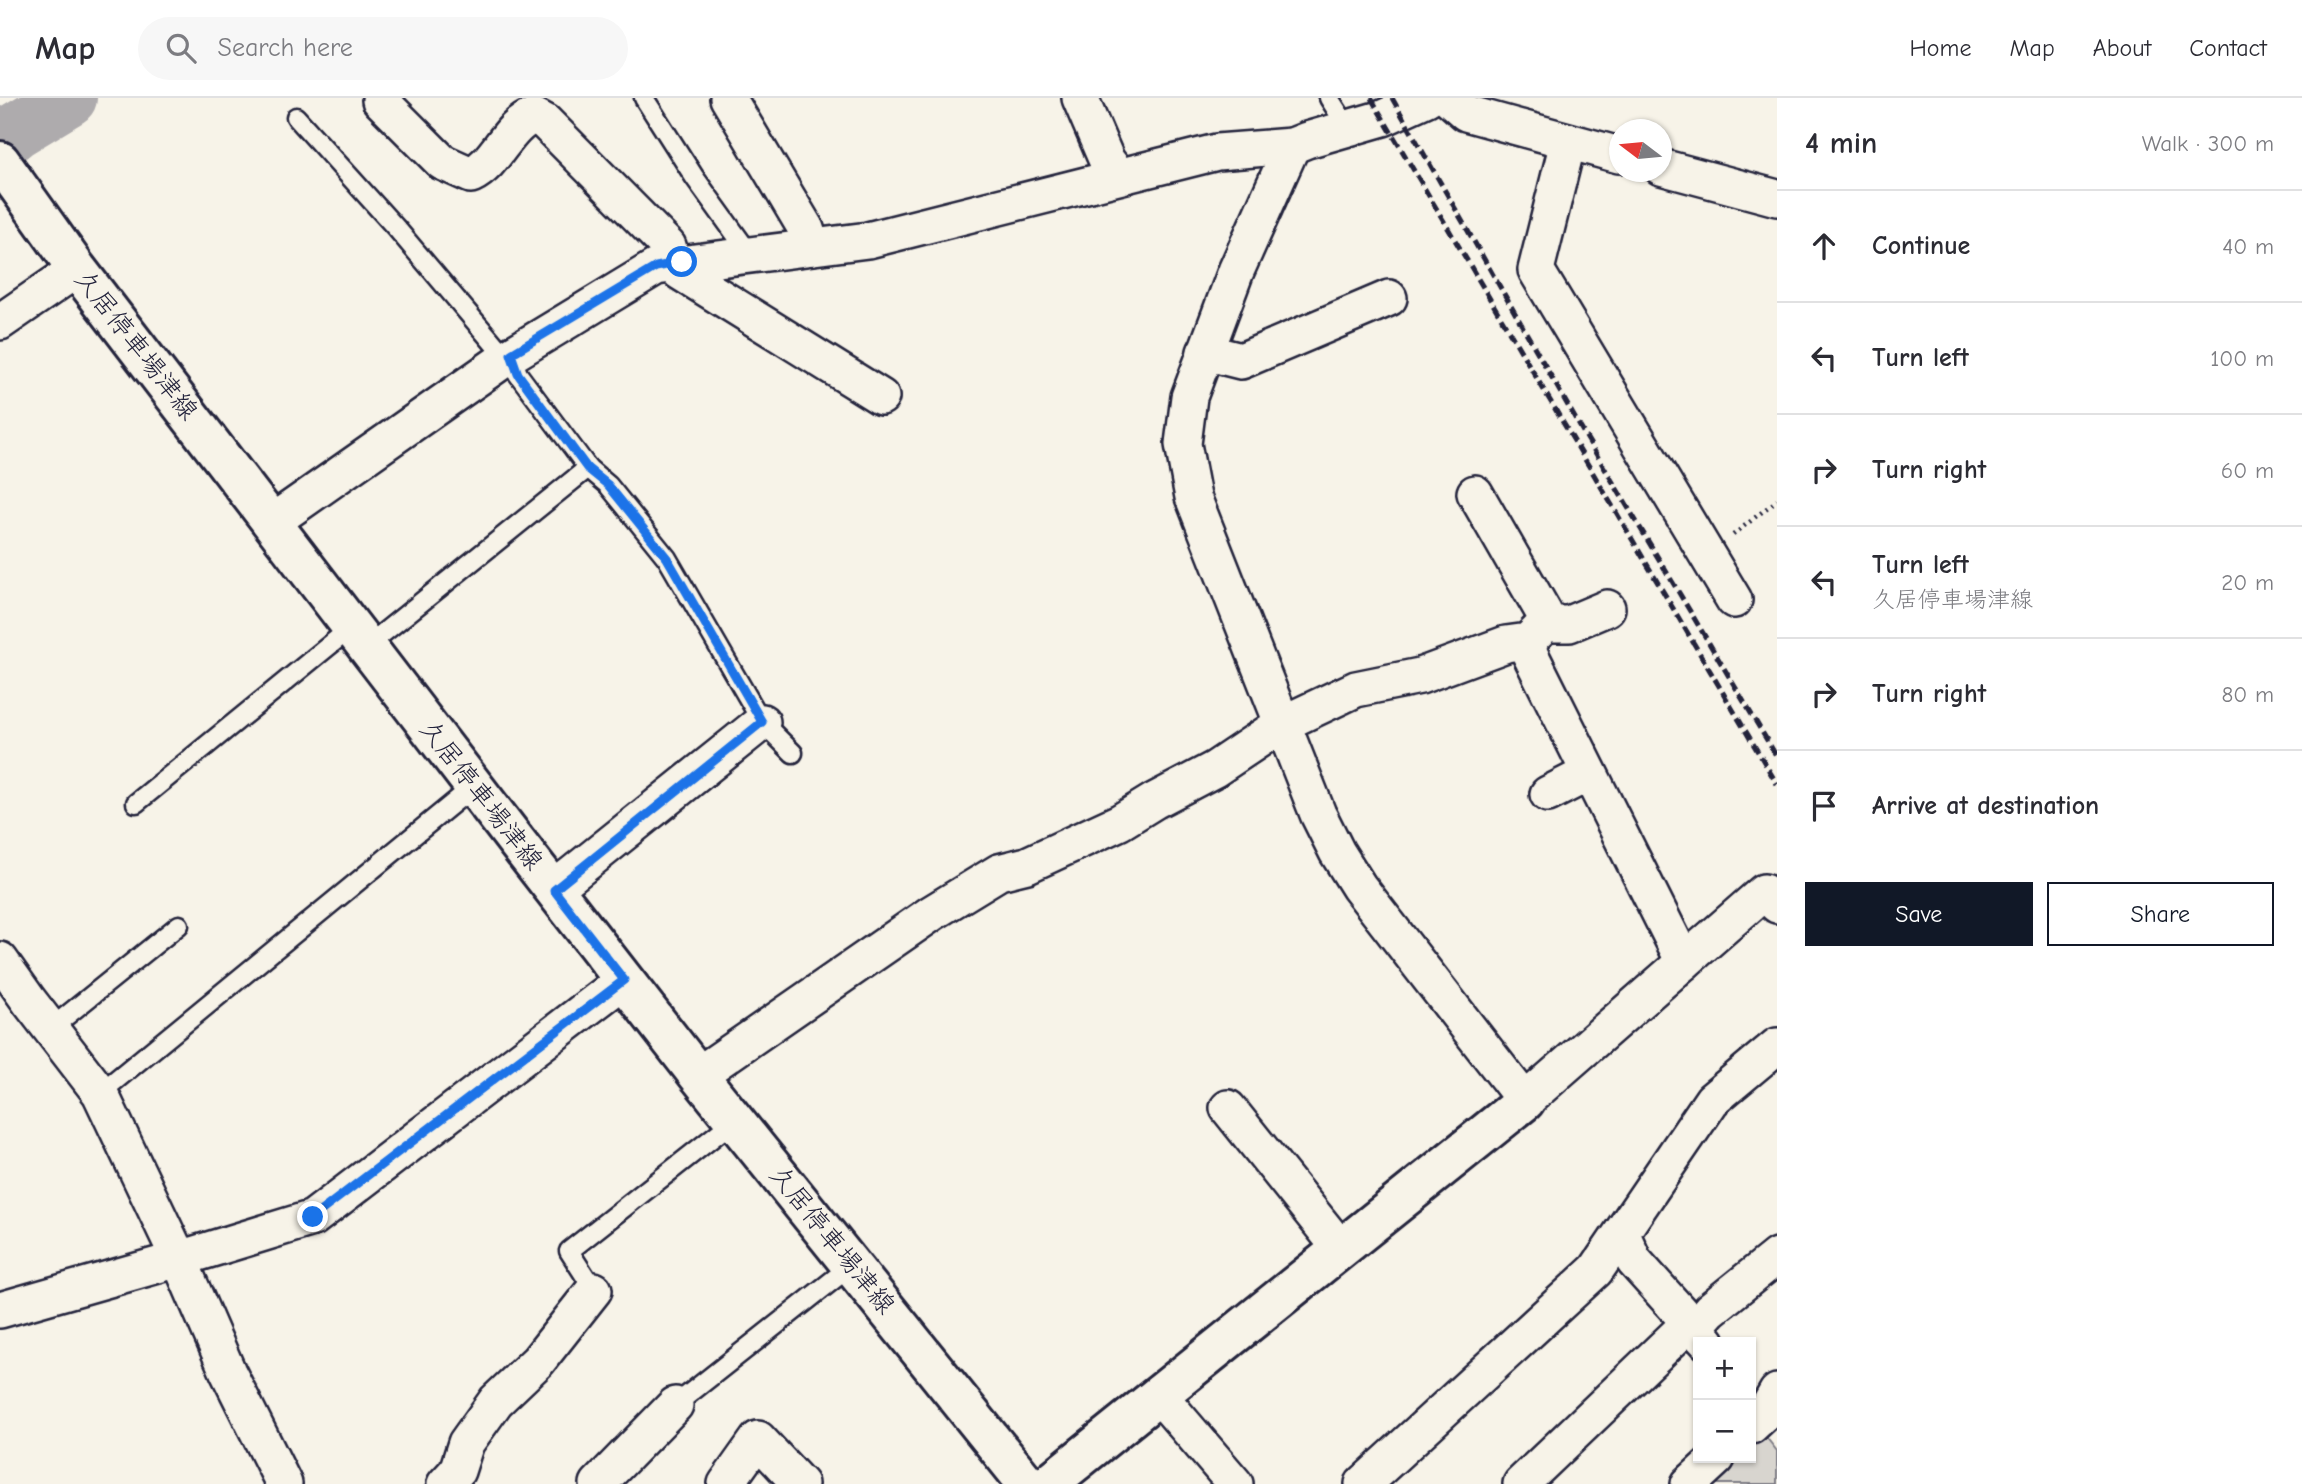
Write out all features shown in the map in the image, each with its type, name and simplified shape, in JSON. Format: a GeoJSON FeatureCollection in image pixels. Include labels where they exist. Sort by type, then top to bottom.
{"type":"FeatureCollection","features":[{"type":"Feature","properties":{"kind":"main road","name":"久居停車場津線"},"geometry":{"type":"LineString","coordinates":[[0,161],[77,269],[554,890],[698,1075],[1027,1484]]}},
{"type":"Feature","properties":{"kind":"main road"},"geometry":{"type":"LineString","coordinates":[[1048,1484],[1525,1101]]}},
{"type":"Feature","properties":{"kind":"street"},"geometry":{"type":"LineString","coordinates":[[728,98],[806,229],[812,247]]}},
{"type":"Feature","properties":{"kind":"street"},"geometry":{"type":"LineString","coordinates":[[1080,98],[1107,161],[1119,176]]}},
{"type":"Feature","properties":{"kind":"street"},"geometry":{"type":"LineString","coordinates":[[272,522],[509,356],[656,267],[867,240],[1217,152],[1292,146],[1383,118],[1427,98]]}},
{"type":"Feature","properties":{"kind":"street"},"geometry":{"type":"LineString","coordinates":[[1449,98],[1466,113],[1609,152]]}},
{"type":"Feature","properties":{"kind":"street"},"geometry":{"type":"LineString","coordinates":[[380,100],[442,162],[471,175],[484,169],[521,121],[534,116],[545,122],[668,246],[673,264],[680,272],[881,397]]}},
{"type":"Feature","properties":{"kind":"street"},"geometry":{"type":"LineString","coordinates":[[1569,142],[1536,270],[1734,600]]}},
{"type":"Feature","properties":{"kind":"street"},"geometry":{"type":"LineString","coordinates":[[1292,146],[1236,271],[1205,352],[1189,397],[1183,444],[1193,497],[1282,724],[1318,814],[1359,887],[1525,1101],[1764,892],[1777,905]]}},
{"type":"Feature","properties":{"kind":"street"},"geometry":{"type":"LineString","coordinates":[[1672,170],[1777,198]]}},
{"type":"Feature","properties":{"kind":"street"},"geometry":{"type":"LineString","coordinates":[[0,323],[77,269]]}},
{"type":"Feature","properties":{"kind":"street"},"geometry":{"type":"LineString","coordinates":[[1205,352],[1241,361],[1389,298]]}},
{"type":"Feature","properties":{"kind":"street"},"geometry":{"type":"LineString","coordinates":[[1475,493],[1544,613],[1530,654],[1684,962]]}},
{"type":"Feature","properties":{"kind":"street"},"geometry":{"type":"LineString","coordinates":[[698,1075],[932,914],[999,872],[1027,865],[1120,822],[1215,769],[1282,724],[1356,689],[1420,676],[1607,608]]}},
{"type":"Feature","properties":{"kind":"street"},"geometry":{"type":"LineString","coordinates":[[554,890],[762,722]]}},
{"type":"Feature","properties":{"kind":"street"},"geometry":{"type":"LineString","coordinates":[[1548,793],[1590,773]]}},
{"type":"Feature","properties":{"kind":"street"},"geometry":{"type":"LineString","coordinates":[[0,960],[100,1093],[179,1259],[228,1372],[284,1484]]}},
{"type":"Feature","properties":{"kind":"street"},"geometry":{"type":"LineString","coordinates":[[0,1310],[313,1217],[624,980]]}},
{"type":"Feature","properties":{"kind":"street"},"geometry":{"type":"LineString","coordinates":[[1363,1484],[1596,1270],[1712,1100],[1777,1046]]}},
{"type":"Feature","properties":{"kind":"street"},"geometry":{"type":"LineString","coordinates":[[1228,1108],[1340,1248]]}},
{"type":"Feature","properties":{"kind":"street"},"geometry":{"type":"LineString","coordinates":[[1622,1234],[1634,1261],[1701,1335]]}},
{"type":"Feature","properties":{"kind":"street"},"geometry":{"type":"LineString","coordinates":[[1701,1335],[1710,1310],[1777,1256]]}},
{"type":"Feature","properties":{"kind":"street"},"geometry":{"type":"LineString","coordinates":[[445,1484],[457,1471],[466,1443],[496,1401],[538,1362],[594,1290]]}},
{"type":"Feature","properties":{"kind":"street"},"geometry":{"type":"LineString","coordinates":[[1521,1484],[1678,1334],[1701,1335]]}},
{"type":"Feature","properties":{"kind":"street"},"geometry":{"type":"LineString","coordinates":[[1158,1394],[1235,1484]]}},
{"type":"Feature","properties":{"kind":"street"},"geometry":{"type":"LineString","coordinates":[[598,1484],[675,1405]]}},
{"type":"Feature","properties":{"kind":"street"},"geometry":{"type":"LineString","coordinates":[[726,1484],[758,1439],[800,1484]]}},
{"type":"Feature","properties":{"kind":"street"},"geometry":{"type":"LineString","coordinates":[[1689,1484],[1712,1463]]}},
{"type":"Feature","properties":{"kind":"lane"},"geometry":{"type":"LineString","coordinates":[[644,98],[695,178],[749,253]]}},
{"type":"Feature","properties":{"kind":"lane"},"geometry":{"type":"LineString","coordinates":[[1329,98],[1348,128]]}},
{"type":"Feature","properties":{"kind":"lane"},"geometry":{"type":"LineString","coordinates":[[296,117],[509,356],[518,374],[587,468],[608,485],[667,558],[762,722],[793,753]]}},
{"type":"Feature","properties":{"kind":"lane"},"geometry":{"type":"LineString","coordinates":[[136,803],[587,468]]}},
{"type":"Feature","properties":{"kind":"lane"},"geometry":{"type":"LineString","coordinates":[[100,1093],[474,786]]}},
{"type":"Feature","properties":{"kind":"lane"},"geometry":{"type":"LineString","coordinates":[[50,1029],[180,925]]}},
{"type":"Feature","properties":{"kind":"lane"},"geometry":{"type":"LineString","coordinates":[[594,1290],[569,1251],[735,1120]]}},
{"type":"Feature","properties":{"kind":"lane"},"geometry":{"type":"LineString","coordinates":[[675,1405],[852,1265]]}},
{"type":"Feature","properties":{"kind":"path"},"geometry":{"type":"LineString","coordinates":[[1707,555],[1777,500]]}},
{"type":"Feature","properties":{"kind":"shaded area"},"geometry":{"type":"Polygon","coordinates":[[[1762,1432],[1777,1451],[1777,1484],[1709,1484],[1731,1463],[1756,1463],[1756,1438],[1762,1432]]]}},
{"type":"Feature","properties":{"kind":"waterway"},"geometry":{"type":"LineString","coordinates":[[0,143],[16,130],[69,98]]}},
{"type":"Feature","properties":{"kind":"railway"},"geometry":{"type":"LineString","coordinates":[[1371,98],[1777,784]]}},
{"type":"Feature","properties":{"kind":"railway"},"geometry":{"type":"LineString","coordinates":[[1392,98],[1583,432],[1777,757]]}},
{"type":"Feature","properties":{"kind":"route"},"geometry":{"type":"LineString","coordinates":[[313,1217],[624,980],[554,890],[762,722],[667,558],[608,485],[587,468],[518,374],[511,354],[656,267],[682,262]]}}]}
